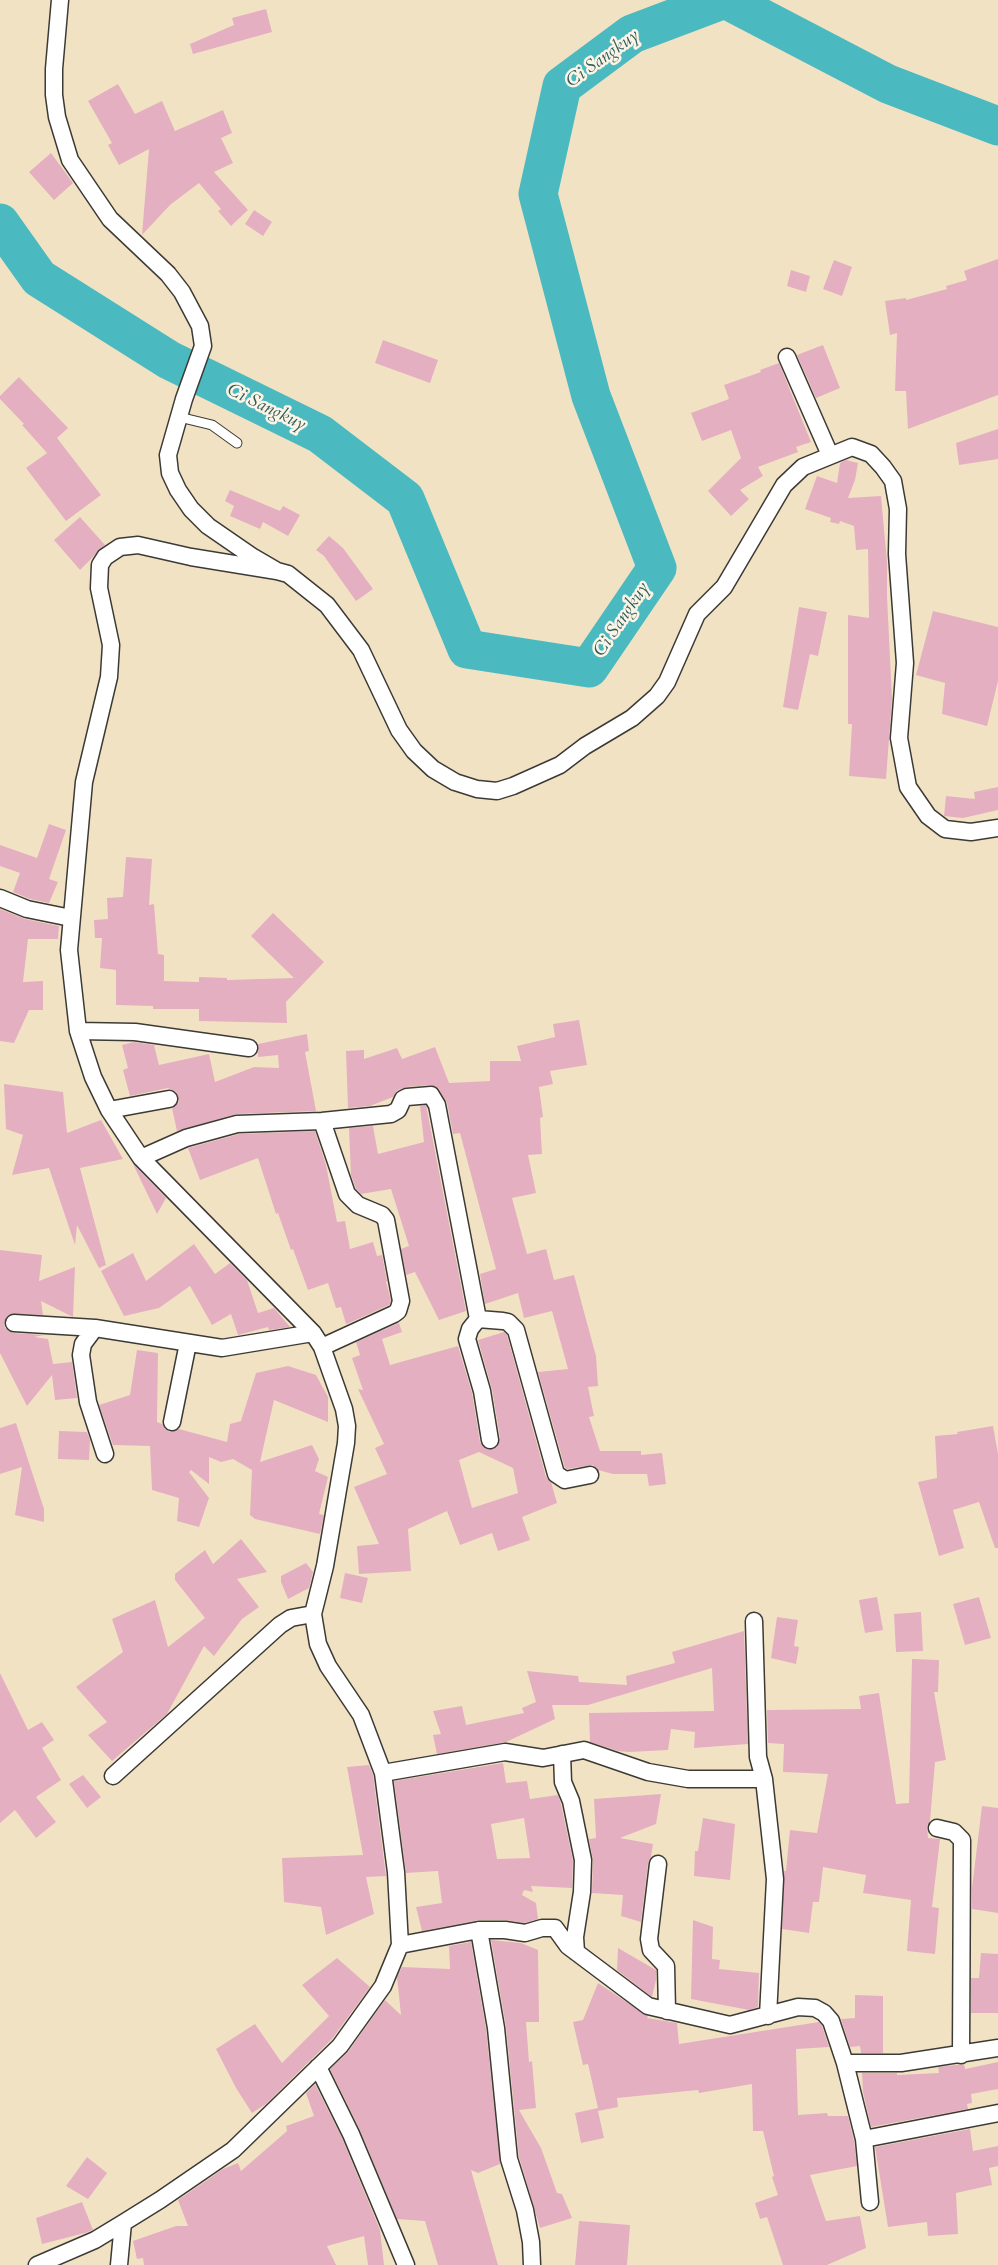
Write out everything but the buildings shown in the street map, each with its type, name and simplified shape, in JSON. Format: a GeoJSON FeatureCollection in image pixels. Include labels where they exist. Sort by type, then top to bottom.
{"type":"FeatureCollection","features":[{"type":"Feature","properties":{"kind":"street"},"geometry":{"type":"LineString","coordinates":[[60,0],[54,69],[54,94],[56,117],[70,160],[110,219],[168,274],[182,292],[200,326],[204,346],[184,399],[168,455],[170,473],[178,490],[191,509],[208,526],[277,571]]}},
{"type":"Feature","properties":{"kind":"street"},"geometry":{"type":"LineString","coordinates":[[787,357],[830,455]]}},
{"type":"Feature","properties":{"kind":"street"},"geometry":{"type":"LineString","coordinates":[[37,2265],[95,2240],[160,2200],[233,2150],[340,2046],[383,1986],[400,1944],[396,1872],[383,1773],[361,1715],[328,1666],[318,1644],[313,1614],[325,1566],[346,1443],[347,1426],[344,1409],[317,1340],[141,1158],[109,1110],[93,1077],[78,1031],[69,950],[84,782],[109,677],[111,645],[99,588],[100,565],[105,557],[120,547],[138,545],[190,557],[288,574],[327,605],[361,650],[399,730],[414,751],[433,769],[456,782],[477,789],[497,791],[560,765],[585,746],[632,718],[652,701],[667,682],[697,614],[724,587],[784,485],[803,467],[852,447],[871,454],[893,481],[898,509],[897,554],[905,663],[899,738],[908,787],[928,816],[945,829],[971,832],[998,828]]}},
{"type":"Feature","properties":{"kind":"street"},"geometry":{"type":"LineString","coordinates":[[0,898],[27,909],[71,918]]}},
{"type":"Feature","properties":{"kind":"street"},"geometry":{"type":"LineString","coordinates":[[78,1031],[135,1032],[249,1048]]}},
{"type":"Feature","properties":{"kind":"street"},"geometry":{"type":"LineString","coordinates":[[141,1158],[186,1138],[237,1124],[322,1121],[391,1114],[398,1110],[403,1099],[407,1096],[419,1094],[432,1095],[437,1106],[478,1319],[470,1329],[467,1339],[482,1391],[490,1440]]}},
{"type":"Feature","properties":{"kind":"street"},"geometry":{"type":"LineString","coordinates":[[109,1110],[169,1099]]}},
{"type":"Feature","properties":{"kind":"street"},"geometry":{"type":"LineString","coordinates":[[14,1323],[95,1328],[222,1348],[317,1340],[394,1314],[400,1307],[401,1301],[386,1220],[382,1216],[358,1206],[347,1194],[322,1121]]}},
{"type":"Feature","properties":{"kind":"street"},"geometry":{"type":"LineString","coordinates":[[478,1319],[508,1322],[516,1330],[556,1474],[565,1480],[590,1475]]}},
{"type":"Feature","properties":{"kind":"street"},"geometry":{"type":"LineString","coordinates":[[95,1328],[83,1344],[81,1356],[88,1402],[105,1454]]}},
{"type":"Feature","properties":{"kind":"street"},"geometry":{"type":"LineString","coordinates":[[172,1422],[188,1343]]}},
{"type":"Feature","properties":{"kind":"street"},"geometry":{"type":"LineString","coordinates":[[113,1776],[280,1626],[291,1618],[313,1614]]}},
{"type":"Feature","properties":{"kind":"street"},"geometry":{"type":"LineString","coordinates":[[754,1621],[758,1757],[764,1779],[775,1879],[768,2016]]}},
{"type":"Feature","properties":{"kind":"street"},"geometry":{"type":"LineString","coordinates":[[383,1773],[505,1752],[543,1758],[584,1750],[648,1772],[688,1779],[764,1779]]}},
{"type":"Feature","properties":{"kind":"street"},"geometry":{"type":"LineString","coordinates":[[562,1754],[563,1782],[571,1801],[583,1860],[582,1892],[575,1937],[576,1952]]}},
{"type":"Feature","properties":{"kind":"street"},"geometry":{"type":"LineString","coordinates":[[937,1828],[954,1832],[962,1840],[961,2055]]}},
{"type":"Feature","properties":{"kind":"street"},"geometry":{"type":"LineString","coordinates":[[658,1864],[649,1940],[651,1950],[666,1966],[667,2010]]}},
{"type":"Feature","properties":{"kind":"street"},"geometry":{"type":"LineString","coordinates":[[400,1944],[478,1930],[505,1930],[525,1933],[542,1928],[554,1928],[568,1946],[648,2006],[730,2025],[807,2006],[824,2013],[831,2021],[864,2140],[870,2202]]}},
{"type":"Feature","properties":{"kind":"street"},"geometry":{"type":"LineString","coordinates":[[478,1930],[496,2028],[509,2159],[525,2210],[531,2242],[532,2265]]}},
{"type":"Feature","properties":{"kind":"street"},"geometry":{"type":"LineString","coordinates":[[844,2063],[901,2063],[998,2048]]}},
{"type":"Feature","properties":{"kind":"street"},"geometry":{"type":"LineString","coordinates":[[318,2067],[351,2134],[406,2265]]}},
{"type":"Feature","properties":{"kind":"street"},"geometry":{"type":"LineString","coordinates":[[864,2140],[998,2114]]}},
{"type":"Feature","properties":{"kind":"street"},"geometry":{"type":"LineString","coordinates":[[119,2265],[123,2223]]}},
{"type":"Feature","properties":{"kind":"lane"},"geometry":{"type":"LineString","coordinates":[[180,417],[212,425],[238,443]]}},
{"type":"Feature","properties":{"kind":"waterway","name":"Ci Sangkuy"},"geometry":{"type":"LineString","coordinates":[[0,223],[39,278],[169,360],[320,434],[405,499],[467,649],[589,668],[657,568],[591,396],[538,194],[562,86],[632,34],[722,0]]}},
{"type":"Feature","properties":{"kind":"waterway","name":"Ci Sangkuy"},"geometry":{"type":"LineString","coordinates":[[727,0],[888,84],[998,126]]}}]}
